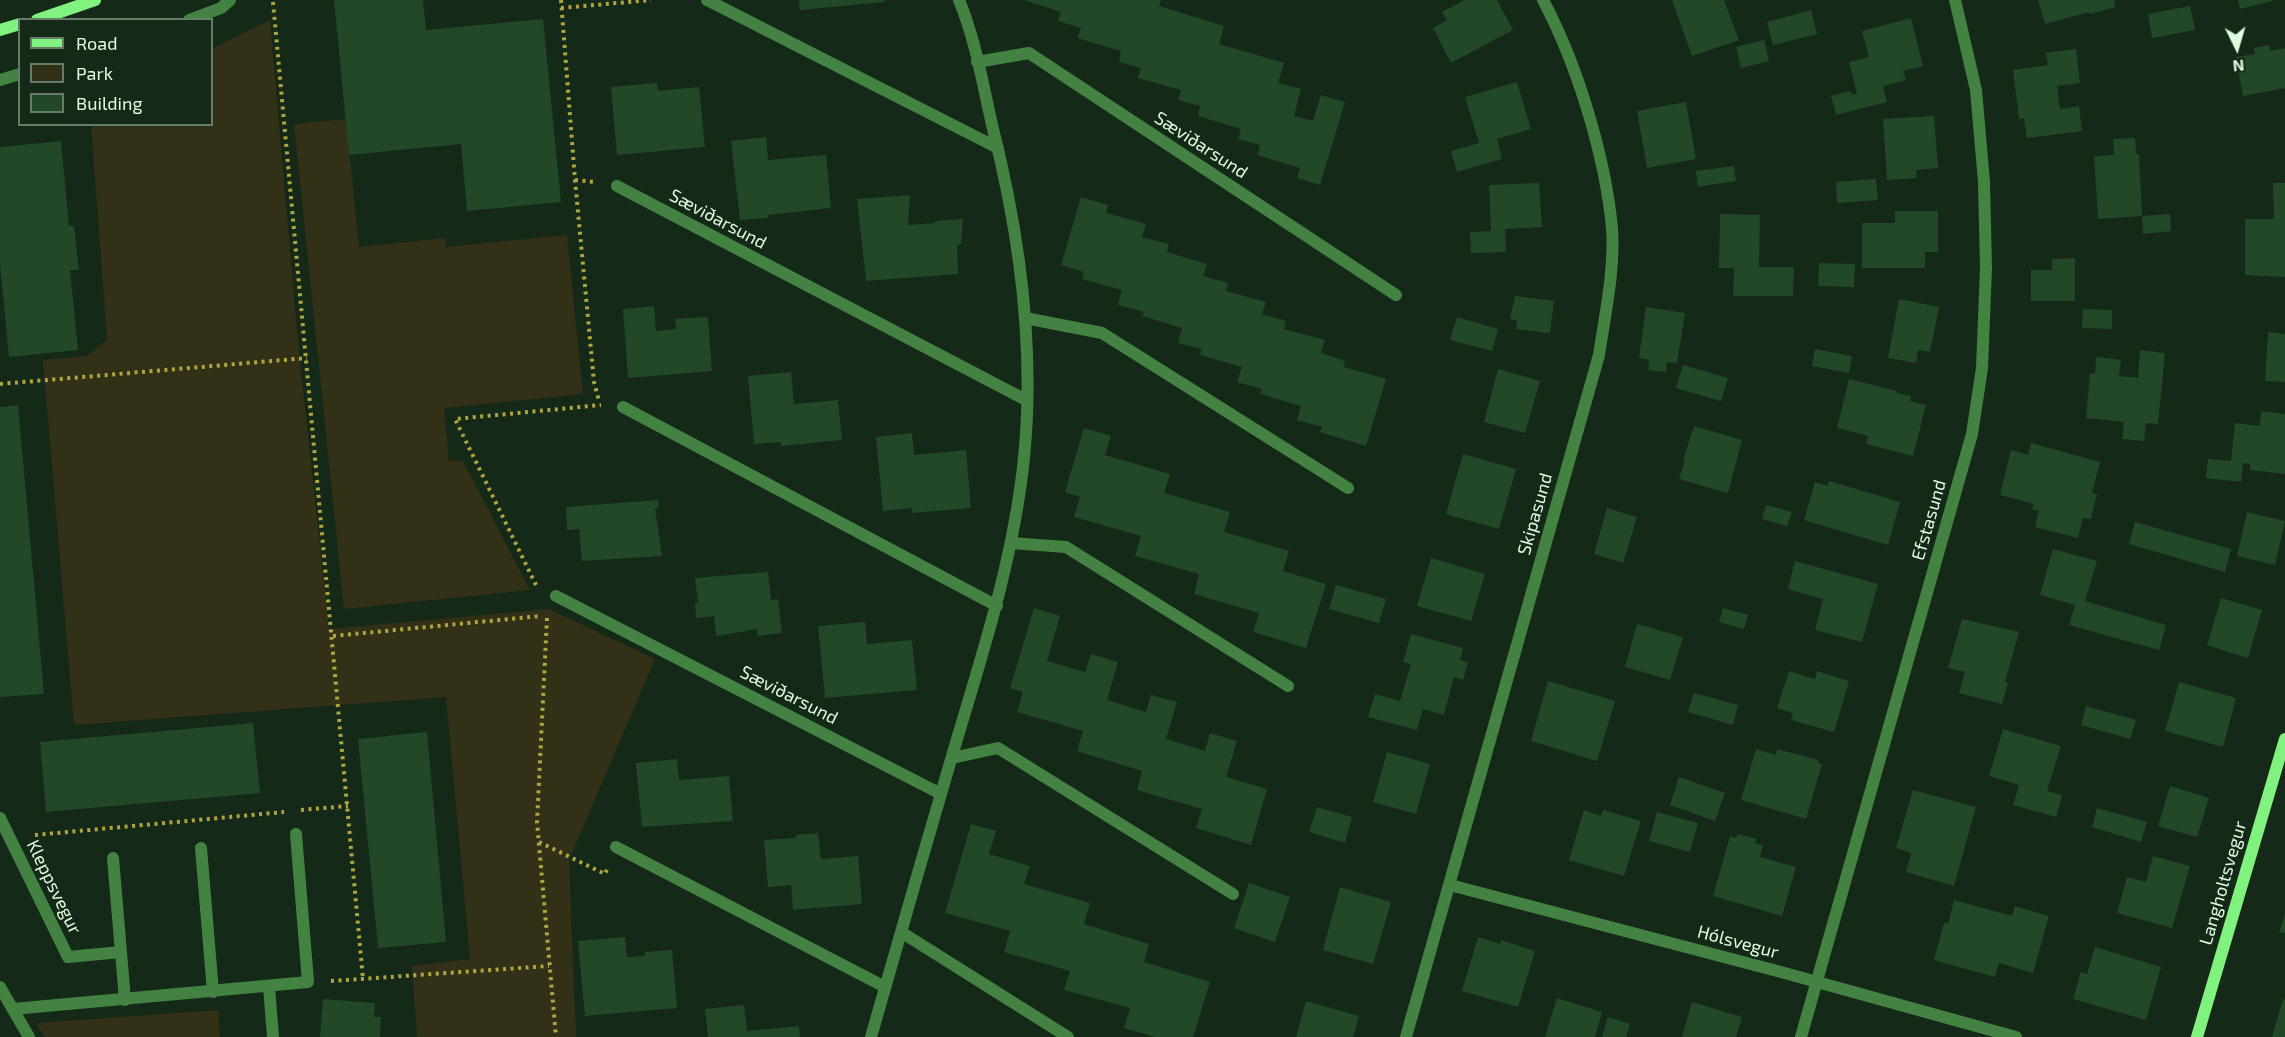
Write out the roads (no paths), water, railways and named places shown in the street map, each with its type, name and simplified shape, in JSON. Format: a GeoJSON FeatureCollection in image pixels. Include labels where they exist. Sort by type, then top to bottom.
{"type":"FeatureCollection","features":[{"type":"Feature","properties":{"kind":"street"},"geometry":{"type":"LineString","coordinates":[[43,18],[95,0]]}},
{"type":"Feature","properties":{"kind":"street"},"geometry":{"type":"LineString","coordinates":[[194,18],[221,8],[230,0]]}},
{"type":"Feature","properties":{"kind":"street"},"geometry":{"type":"LineString","coordinates":[[707,0],[998,148]]}},
{"type":"Feature","properties":{"kind":"street"},"geometry":{"type":"LineString","coordinates":[[871,1037],[997,606],[1011,543],[1024,456],[1025,318],[1012,213],[977,62],[965,15],[958,0]]}},
{"type":"Feature","properties":{"kind":"street","name":"Skipasund"},"geometry":{"type":"LineString","coordinates":[[1406,1037],[1599,355],[1609,288],[1612,229],[1600,155],[1578,84],[1543,0]]}},
{"type":"Feature","properties":{"kind":"street","name":"Efstasund"},"geometry":{"type":"LineString","coordinates":[[1801,1037],[1972,434],[1982,368],[1986,268],[1984,182],[1976,90],[1955,0]]}},
{"type":"Feature","properties":{"kind":"street"},"geometry":{"type":"LineString","coordinates":[[0,30],[18,25]]}},
{"type":"Feature","properties":{"kind":"street","name":"Sæviðarsund"},"geometry":{"type":"LineString","coordinates":[[977,62],[1029,53],[1396,296]]}},
{"type":"Feature","properties":{"kind":"street"},"geometry":{"type":"LineString","coordinates":[[0,80],[18,75]]}},
{"type":"Feature","properties":{"kind":"street","name":"Sæviðarsund"},"geometry":{"type":"LineString","coordinates":[[617,186],[1026,400]]}},
{"type":"Feature","properties":{"kind":"street"},"geometry":{"type":"LineString","coordinates":[[1025,318],[1102,333],[1348,488]]}},
{"type":"Feature","properties":{"kind":"street"},"geometry":{"type":"LineString","coordinates":[[623,407],[997,606]]}},
{"type":"Feature","properties":{"kind":"street"},"geometry":{"type":"LineString","coordinates":[[1011,543],[1066,547],[1288,686]]}},
{"type":"Feature","properties":{"kind":"street","name":"Sæviðarsund"},"geometry":{"type":"LineString","coordinates":[[556,596],[941,794]]}},
{"type":"Feature","properties":{"kind":"street","name":"Langholtsvegur"},"geometry":{"type":"LineString","coordinates":[[2197,1037],[2285,739]]}},
{"type":"Feature","properties":{"kind":"street"},"geometry":{"type":"LineString","coordinates":[[952,758],[998,748],[1233,894]]}},
{"type":"Feature","properties":{"kind":"street","name":"Kleppsvegur"},"geometry":{"type":"LineString","coordinates":[[0,818],[68,957],[121,952]]}},
{"type":"Feature","properties":{"kind":"street"},"geometry":{"type":"LineString","coordinates":[[13,1009],[308,982],[296,834]]}},
{"type":"Feature","properties":{"kind":"street"},"geometry":{"type":"LineString","coordinates":[[616,847],[885,987]]}},
{"type":"Feature","properties":{"kind":"street"},"geometry":{"type":"LineString","coordinates":[[201,848],[213,992]]}},
{"type":"Feature","properties":{"kind":"street"},"geometry":{"type":"LineString","coordinates":[[113,858],[125,999]]}},
{"type":"Feature","properties":{"kind":"street","name":"Hólsvegur"},"geometry":{"type":"LineString","coordinates":[[1450,885],[2016,1037]]}},
{"type":"Feature","properties":{"kind":"street"},"geometry":{"type":"LineString","coordinates":[[901,932],[1068,1037]]}},
{"type":"Feature","properties":{"kind":"street"},"geometry":{"type":"LineString","coordinates":[[0,987],[29,1037]]}},
{"type":"Feature","properties":{"kind":"street"},"geometry":{"type":"LineString","coordinates":[[269,987],[273,1037]]}}]}
